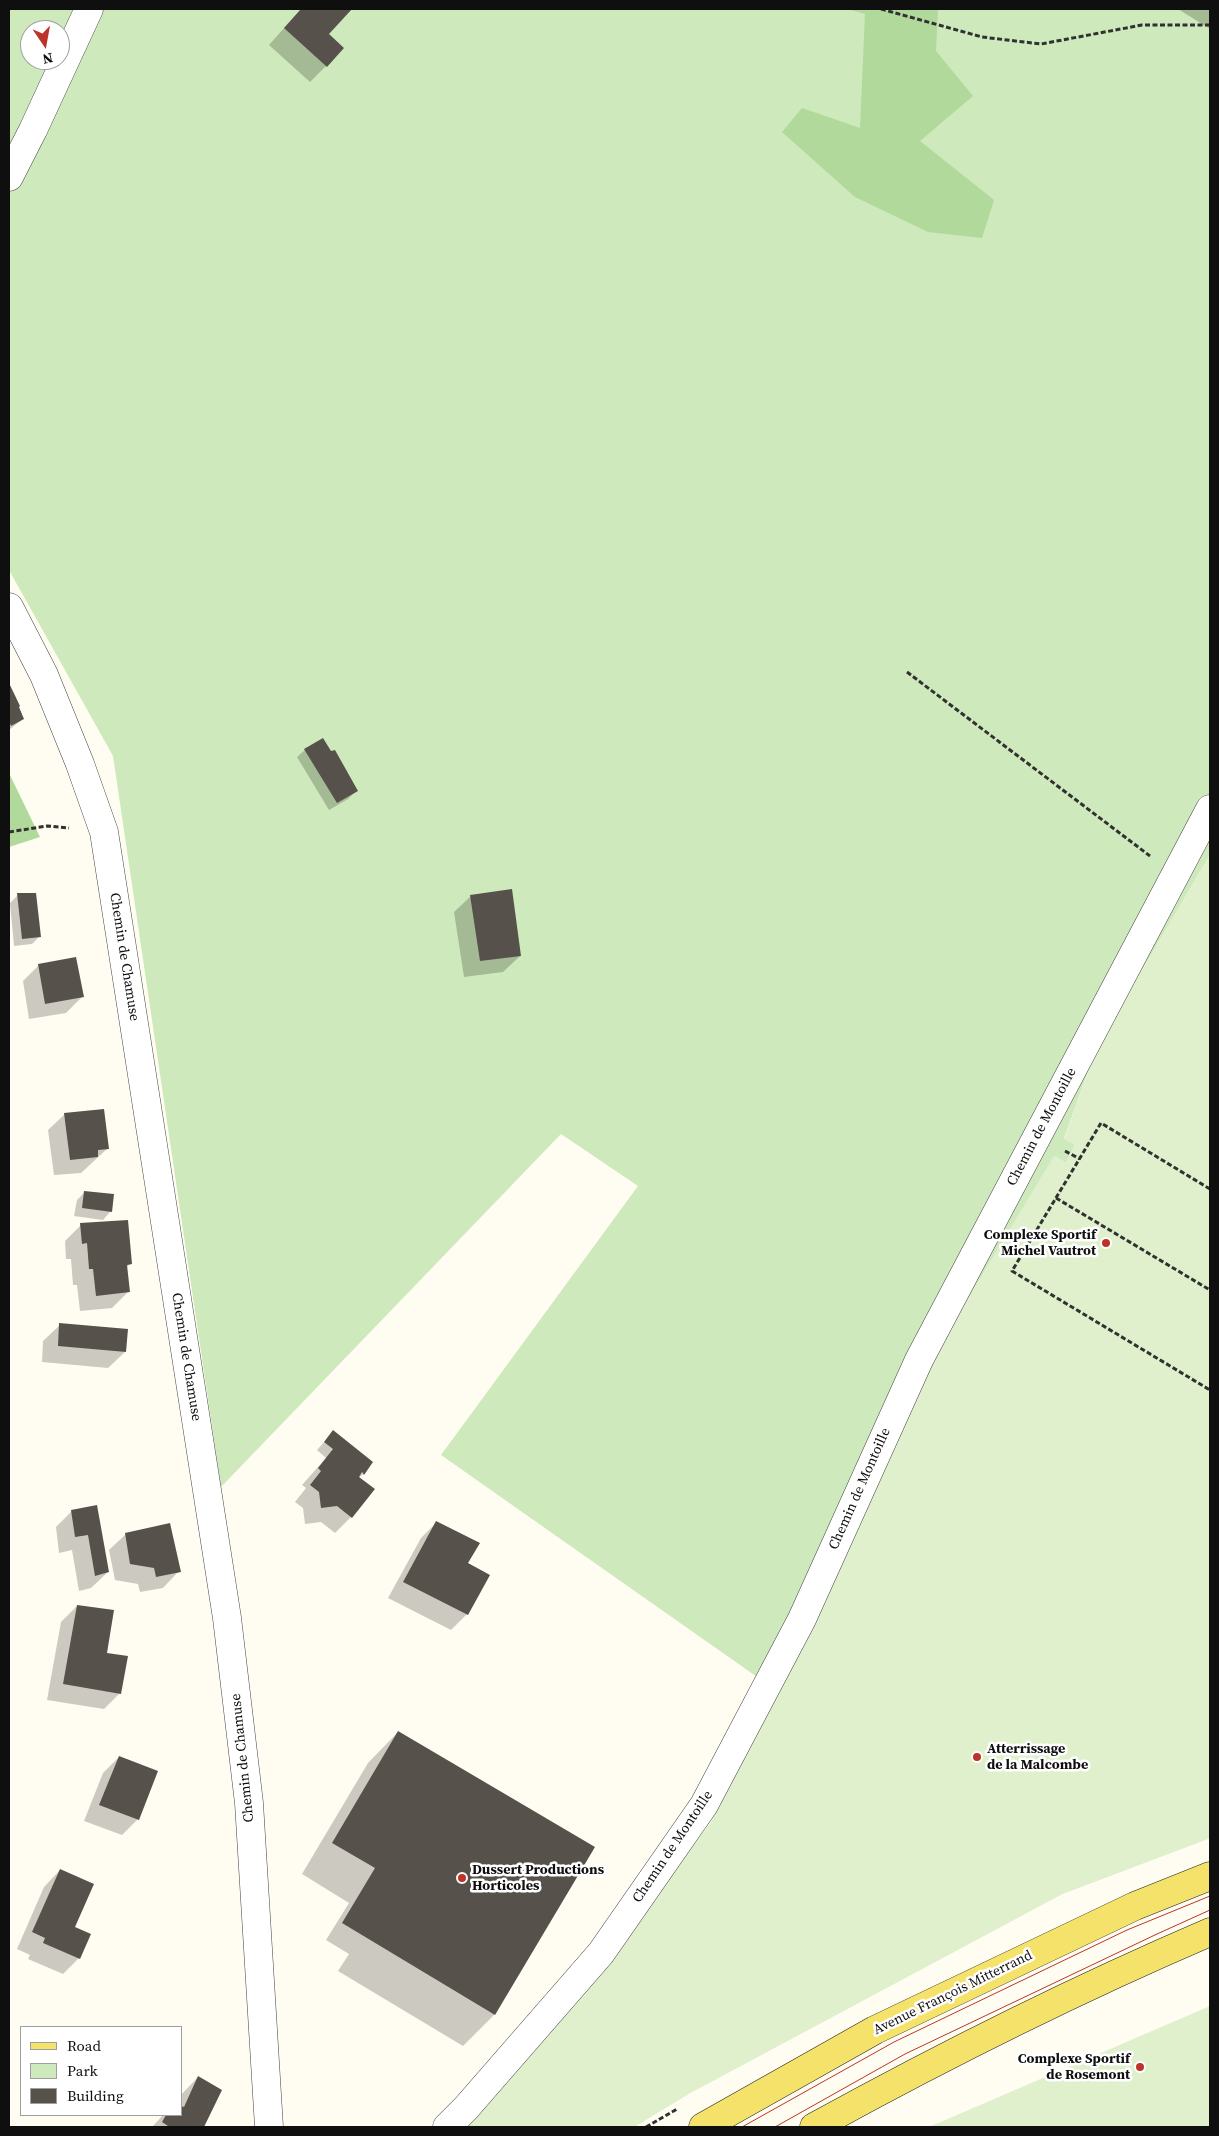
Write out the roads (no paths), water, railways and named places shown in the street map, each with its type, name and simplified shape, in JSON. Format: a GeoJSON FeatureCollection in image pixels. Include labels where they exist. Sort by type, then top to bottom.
{"type":"FeatureCollection","features":[{"type":"Feature","properties":{"kind":"main road","name":"Avenue François Mitterrand"},"geometry":{"type":"LineString","coordinates":[[703,2127],[875,2030],[1135,1906],[1210,1876]]}},
{"type":"Feature","properties":{"kind":"main road"},"geometry":{"type":"LineString","coordinates":[[814,2127],[929,2064],[1210,1932]]}},
{"type":"Feature","properties":{"kind":"street"},"geometry":{"type":"LineString","coordinates":[[9,177],[89,9]]}},
{"type":"Feature","properties":{"kind":"street","name":"Chemin de Chamuse"},"geometry":{"type":"LineString","coordinates":[[9,607],[44,675],[80,764],[104,832],[227,1618],[249,1802],[269,2127]]}},
{"type":"Feature","properties":{"kind":"street","name":"Chemin de Montoille"},"geometry":{"type":"LineString","coordinates":[[447,2127],[466,2108],[601,1952],[704,1804],[802,1619],[919,1360],[1210,809]]}},
{"type":"Feature","properties":{"kind":"tram line"},"geometry":{"type":"LineString","coordinates":[[742,2127],[894,2042],[1127,1930],[1210,1896]]}},
{"type":"Feature","properties":{"kind":"tram line"},"geometry":{"type":"LineString","coordinates":[[775,2127],[905,2054],[1210,1910]]}},
{"type":"Feature","properties":{"kind":"place","name":"Complexe Sportif Michel Vautrot"},"geometry":{"type":"Point","coordinates":[1106,1243]}},
{"type":"Feature","properties":{"kind":"place","name":"Atterrissage de la Malcombe"},"geometry":{"type":"Point","coordinates":[977,1757]}},
{"type":"Feature","properties":{"kind":"place","name":"Dussert Productions Horticoles"},"geometry":{"type":"Point","coordinates":[462,1878]}},
{"type":"Feature","properties":{"kind":"place","name":"Complexe Sportif de Rosemont"},"geometry":{"type":"Point","coordinates":[1140,2067]}}]}
